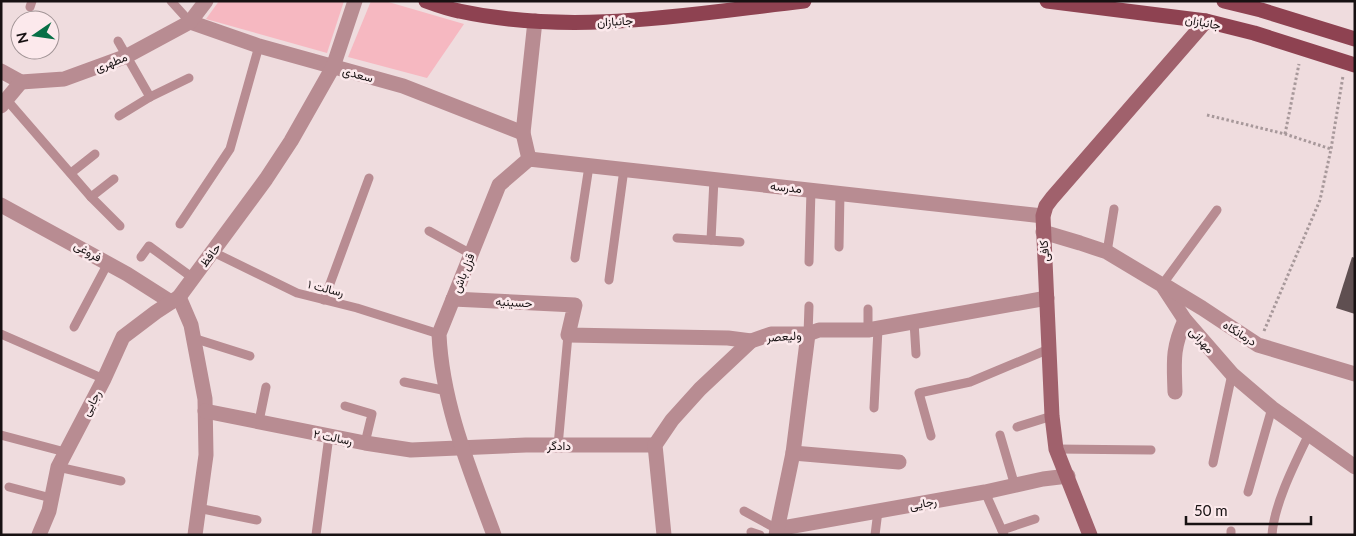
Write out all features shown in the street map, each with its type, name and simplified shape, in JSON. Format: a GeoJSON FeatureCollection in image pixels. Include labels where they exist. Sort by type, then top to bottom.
{"type":"FeatureCollection","features":[{"type":"Feature","properties":{"kind":"main road","name":"جانبازان"},"geometry":{"type":"LineString","coordinates":[[426,1],[459,11],[566,24],[622,22],[804,1]]}},
{"type":"Feature","properties":{"kind":"main road","name":"جانبازان"},"geometry":{"type":"LineString","coordinates":[[1047,1],[1206,21],[1254,33],[1350,63]]}},
{"type":"Feature","properties":{"kind":"main road","name":"جانبازان"},"geometry":{"type":"LineString","coordinates":[[1222,1],[1261,10],[1355,39]]}},
{"type":"Feature","properties":{"kind":"main road"},"geometry":{"type":"LineString","coordinates":[[1206,21],[1222,1]]}},
{"type":"Feature","properties":{"kind":"street","name":"مطهری"},"geometry":{"type":"LineString","coordinates":[[20,82],[64,79],[127,56],[190,22],[206,1]]}},
{"type":"Feature","properties":{"kind":"street","name":"حافظ"},"geometry":{"type":"LineString","coordinates":[[175,299],[213,252],[266,179],[333,67],[355,1]]}},
{"type":"Feature","properties":{"kind":"street"},"geometry":{"type":"LineString","coordinates":[[529,159],[523,133],[535,21]]}},
{"type":"Feature","properties":{"kind":"street","name":"کافی"},"geometry":{"type":"LineString","coordinates":[[1090,535],[1056,448],[1052,416],[1042,232],[1043,216],[1052,198],[1206,21]]}},
{"type":"Feature","properties":{"kind":"street","name":"سعدی"},"geometry":{"type":"LineString","coordinates":[[190,22],[259,46],[403,86],[523,133]]}},
{"type":"Feature","properties":{"kind":"street"},"geometry":{"type":"LineString","coordinates":[[1,71],[20,82],[4,102]]}},
{"type":"Feature","properties":{"kind":"street","name":"مدرسه"},"geometry":{"type":"LineString","coordinates":[[529,159],[1043,216]]}},
{"type":"Feature","properties":{"kind":"street","name":"قزل باش"},"geometry":{"type":"LineString","coordinates":[[494,535],[462,448],[446,391],[440,360],[439,334],[498,185],[529,159]]}},
{"type":"Feature","properties":{"kind":"street","name":"فروغی"},"geometry":{"type":"LineString","coordinates":[[1,204],[175,299]]}},
{"type":"Feature","properties":{"kind":"street","name":"مهرانی"},"geometry":{"type":"LineString","coordinates":[[1042,232],[1107,252],[1162,285],[1185,320],[1232,374],[1272,408],[1355,467]]}},
{"type":"Feature","properties":{"kind":"street","name":"درمانگاه"},"geometry":{"type":"LineString","coordinates":[[1162,285],[1202,308],[1258,345],[1355,374]]}},
{"type":"Feature","properties":{"kind":"street","name":"ولیعصر"},"geometry":{"type":"LineString","coordinates":[[655,445],[672,420],[700,389],[750,340],[771,334],[808,334],[819,330],[873,329],[1047,298]]}},
{"type":"Feature","properties":{"kind":"street"},"geometry":{"type":"LineString","coordinates":[[175,299],[191,325],[205,399],[206,455],[195,535]]}},
{"type":"Feature","properties":{"kind":"street","name":"رجایی"},"geometry":{"type":"LineString","coordinates":[[39,535],[48,511],[58,468],[104,379],[123,337],[175,299]]}},
{"type":"Feature","properties":{"kind":"street","name":"حسینیه"},"geometry":{"type":"LineString","coordinates":[[453,299],[575,305],[568,335]]}},
{"type":"Feature","properties":{"kind":"street"},"geometry":{"type":"LineString","coordinates":[[1174,392],[1173,353],[1177,337],[1185,320]]}},
{"type":"Feature","properties":{"kind":"street"},"geometry":{"type":"LineString","coordinates":[[776,532],[793,453],[808,334]]}},
{"type":"Feature","properties":{"kind":"street"},"geometry":{"type":"LineString","coordinates":[[568,335],[750,340]]}},
{"type":"Feature","properties":{"kind":"street","name":"رسالت ۲"},"geometry":{"type":"LineString","coordinates":[[205,411],[365,443],[411,450],[462,448]]}},
{"type":"Feature","properties":{"kind":"street","name":"دادگر"},"geometry":{"type":"LineString","coordinates":[[462,448],[526,445],[655,445]]}},
{"type":"Feature","properties":{"kind":"street"},"geometry":{"type":"LineString","coordinates":[[655,445],[664,535]]}},
{"type":"Feature","properties":{"kind":"street"},"geometry":{"type":"LineString","coordinates":[[793,453],[899,462]]}},
{"type":"Feature","properties":{"kind":"street","name":"رجایی"},"geometry":{"type":"LineString","coordinates":[[776,532],[1068,476]]}},
{"type":"Feature","properties":{"kind":"lane"},"geometry":{"type":"LineString","coordinates":[[171,1],[190,22]]}},
{"type":"Feature","properties":{"kind":"lane"},"geometry":{"type":"LineString","coordinates":[[118,41],[150,97]]}},
{"type":"Feature","properties":{"kind":"lane"},"geometry":{"type":"LineString","coordinates":[[180,224],[230,149],[259,46]]}},
{"type":"Feature","properties":{"kind":"lane"},"geometry":{"type":"LineString","coordinates":[[119,116],[150,97],[189,78]]}},
{"type":"Feature","properties":{"kind":"lane"},"geometry":{"type":"LineString","coordinates":[[4,102],[120,226]]}},
{"type":"Feature","properties":{"kind":"lane"},"geometry":{"type":"LineString","coordinates":[[71,173],[95,154]]}},
{"type":"Feature","properties":{"kind":"lane"},"geometry":{"type":"LineString","coordinates":[[575,258],[589,166]]}},
{"type":"Feature","properties":{"kind":"lane"},"geometry":{"type":"LineString","coordinates":[[609,280],[624,169]]}},
{"type":"Feature","properties":{"kind":"lane"},"geometry":{"type":"LineString","coordinates":[[91,197],[114,178]]}},
{"type":"Feature","properties":{"kind":"lane"},"geometry":{"type":"LineString","coordinates":[[324,300],[369,178]]}},
{"type":"Feature","properties":{"kind":"lane"},"geometry":{"type":"LineString","coordinates":[[711,240],[714,179]]}},
{"type":"Feature","properties":{"kind":"lane"},"geometry":{"type":"LineString","coordinates":[[809,262],[811,190]]}},
{"type":"Feature","properties":{"kind":"lane"},"geometry":{"type":"LineString","coordinates":[[839,247],[840,193]]}},
{"type":"Feature","properties":{"kind":"lane"},"geometry":{"type":"LineString","coordinates":[[1107,252],[1114,209]]}},
{"type":"Feature","properties":{"kind":"lane"},"geometry":{"type":"LineString","coordinates":[[1162,285],[1217,210]]}},
{"type":"Feature","properties":{"kind":"lane"},"geometry":{"type":"LineString","coordinates":[[429,231],[471,254]]}},
{"type":"Feature","properties":{"kind":"lane"},"geometry":{"type":"LineString","coordinates":[[677,238],[740,242]]}},
{"type":"Feature","properties":{"kind":"lane"},"geometry":{"type":"LineString","coordinates":[[140,257],[149,246],[193,278]]}},
{"type":"Feature","properties":{"kind":"lane","name":"رسالت ۱"},"geometry":{"type":"LineString","coordinates":[[213,252],[297,293],[357,308],[439,334]]}},
{"type":"Feature","properties":{"kind":"lane"},"geometry":{"type":"LineString","coordinates":[[74,327],[108,262]]}},
{"type":"Feature","properties":{"kind":"lane"},"geometry":{"type":"LineString","coordinates":[[808,334],[809,306]]}},
{"type":"Feature","properties":{"kind":"lane"},"geometry":{"type":"LineString","coordinates":[[868,309],[873,329],[874,408]]}},
{"type":"Feature","properties":{"kind":"lane"},"geometry":{"type":"LineString","coordinates":[[914,322],[916,354]]}},
{"type":"Feature","properties":{"kind":"lane"},"geometry":{"type":"LineString","coordinates":[[1,334],[104,379]]}},
{"type":"Feature","properties":{"kind":"lane"},"geometry":{"type":"LineString","coordinates":[[558,446],[568,335]]}},
{"type":"Feature","properties":{"kind":"lane"},"geometry":{"type":"LineString","coordinates":[[193,338],[250,356]]}},
{"type":"Feature","properties":{"kind":"lane"},"geometry":{"type":"LineString","coordinates":[[931,436],[919,393],[970,382],[1049,349]]}},
{"type":"Feature","properties":{"kind":"lane"},"geometry":{"type":"LineString","coordinates":[[1213,463],[1232,374]]}},
{"type":"Feature","properties":{"kind":"lane"},"geometry":{"type":"LineString","coordinates":[[404,382],[446,391]]}},
{"type":"Feature","properties":{"kind":"lane"},"geometry":{"type":"LineString","coordinates":[[259,421],[266,387]]}},
{"type":"Feature","properties":{"kind":"lane"},"geometry":{"type":"LineString","coordinates":[[345,406],[372,414],[365,443]]}},
{"type":"Feature","properties":{"kind":"lane"},"geometry":{"type":"LineString","coordinates":[[1248,492],[1272,408]]}},
{"type":"Feature","properties":{"kind":"lane"},"geometry":{"type":"LineString","coordinates":[[1017,427],[1052,416]]}},
{"type":"Feature","properties":{"kind":"lane"},"geometry":{"type":"LineString","coordinates":[[1272,535],[1272,526],[1288,480],[1309,434]]}},
{"type":"Feature","properties":{"kind":"lane"},"geometry":{"type":"LineString","coordinates":[[1,435],[65,452]]}},
{"type":"Feature","properties":{"kind":"lane"},"geometry":{"type":"LineString","coordinates":[[1000,435],[1015,486]]}},
{"type":"Feature","properties":{"kind":"lane"},"geometry":{"type":"LineString","coordinates":[[316,535],[329,436]]}},
{"type":"Feature","properties":{"kind":"lane"},"geometry":{"type":"LineString","coordinates":[[1056,448],[1152,450]]}},
{"type":"Feature","properties":{"kind":"lane"},"geometry":{"type":"LineString","coordinates":[[58,468],[121,481]]}},
{"type":"Feature","properties":{"kind":"lane"},"geometry":{"type":"LineString","coordinates":[[9,486],[51,498]]}},
{"type":"Feature","properties":{"kind":"lane"},"geometry":{"type":"LineString","coordinates":[[985,492],[1003,532],[1035,519]]}},
{"type":"Feature","properties":{"kind":"lane"},"geometry":{"type":"LineString","coordinates":[[198,508],[256,520]]}},
{"type":"Feature","properties":{"kind":"lane"},"geometry":{"type":"LineString","coordinates":[[744,511],[776,532]]}},
{"type":"Feature","properties":{"kind":"lane"},"geometry":{"type":"LineString","coordinates":[[875,535],[878,511]]}},
{"type":"Feature","properties":{"kind":"lane"},"geometry":{"type":"LineString","coordinates":[[751,532],[760,535]]}},
{"type":"Feature","properties":{"kind":"path"},"geometry":{"type":"LineString","coordinates":[[1285,134],[1302,48]]}},
{"type":"Feature","properties":{"kind":"path"},"geometry":{"type":"LineString","coordinates":[[1258,345],[1320,200],[1350,63]]}},
{"type":"Feature","properties":{"kind":"path"},"geometry":{"type":"LineString","coordinates":[[1207,115],[1285,134],[1331,149]]}},
{"type":"Feature","properties":{"kind":"shaded area"},"geometry":{"type":"Polygon","coordinates":[[[219,1],[344,1],[327,53],[206,19],[219,1]]]}},
{"type":"Feature","properties":{"kind":"shaded area"},"geometry":{"type":"Polygon","coordinates":[[[371,1],[385,1],[464,24],[427,78],[348,57],[371,1]]]}},
{"type":"Feature","properties":{"kind":"building"},"geometry":{"type":"Polygon","coordinates":[[[1352,257],[1355,258],[1355,314],[1336,308],[1352,257]]]}}]}
